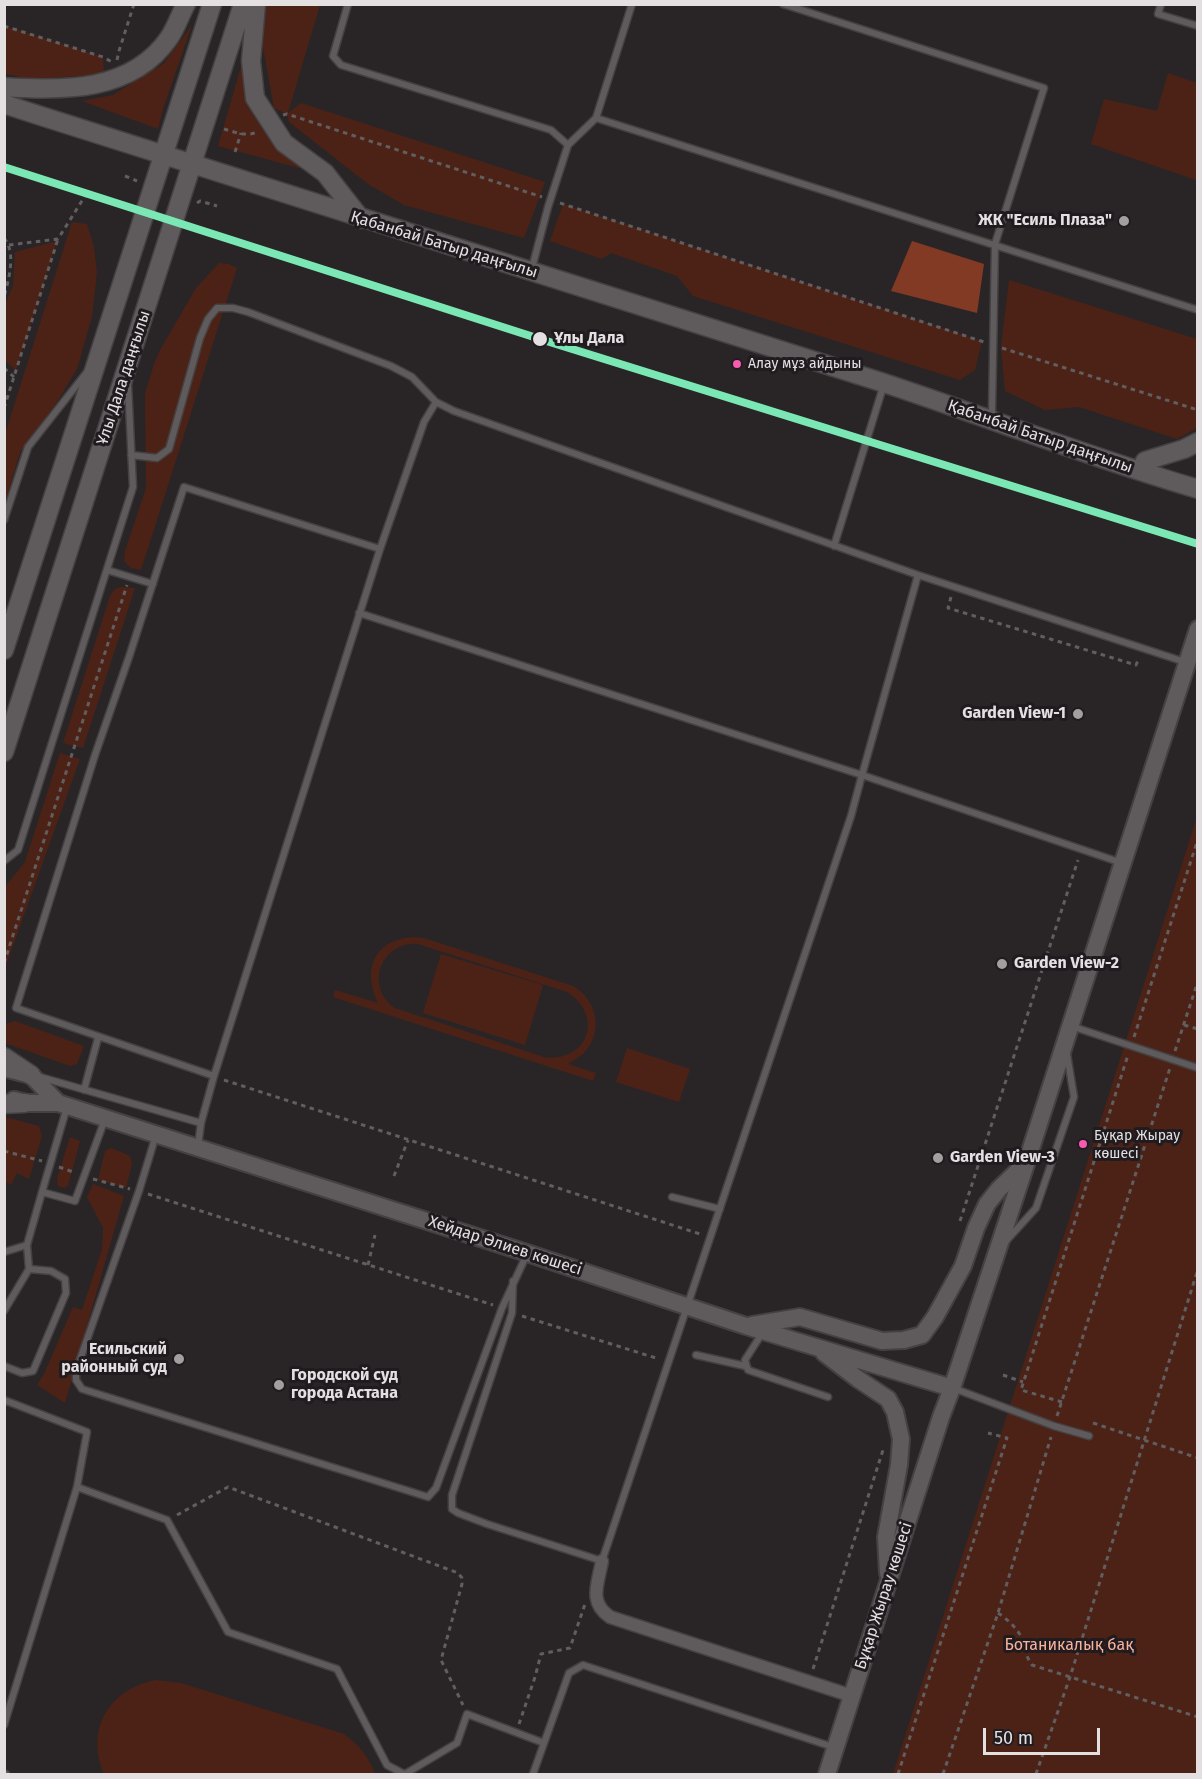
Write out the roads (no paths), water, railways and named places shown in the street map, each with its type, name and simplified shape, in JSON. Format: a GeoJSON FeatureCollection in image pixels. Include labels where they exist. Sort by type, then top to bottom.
{"type":"FeatureCollection","features":[{"type":"Feature","properties":{"kind":"main road"},"geometry":{"type":"LineString","coordinates":[[4,87],[62,89],[81,87],[110,81],[130,72],[147,61],[171,36],[186,4]]}},
{"type":"Feature","properties":{"kind":"main road","name":"Ұлы Дала даңғылы"},"geometry":{"type":"LineString","coordinates":[[4,650],[212,4]]}},
{"type":"Feature","properties":{"kind":"main road","name":"Ұлы Дала даңғылы"},"geometry":{"type":"LineString","coordinates":[[4,752],[243,4]]}},
{"type":"Feature","properties":{"kind":"main road"},"geometry":{"type":"LineString","coordinates":[[256,4],[251,61],[255,98],[284,143],[325,173],[362,219]]}},
{"type":"Feature","properties":{"kind":"main road","name":"Қабанбай Батыр даңғылы"},"geometry":{"type":"LineString","coordinates":[[4,104],[884,383],[1143,473],[1197,489]]}},
{"type":"Feature","properties":{"kind":"main road","name":"Қабанбай Батыр даңғылы"},"geometry":{"type":"LineString","coordinates":[[884,383],[946,397],[992,411],[1145,460],[1197,483]]}},
{"type":"Feature","properties":{"kind":"main road"},"geometry":{"type":"LineString","coordinates":[[1145,460],[1184,448],[1197,441]]}},
{"type":"Feature","properties":{"kind":"main road"},"geometry":{"type":"LineString","coordinates":[[4,1057],[31,1075]]}},
{"type":"Feature","properties":{"kind":"main road"},"geometry":{"type":"LineString","coordinates":[[4,1104],[26,1103]]}},
{"type":"Feature","properties":{"kind":"street","name":"Бұқар Жырау көшесі"},"geometry":{"type":"LineString","coordinates":[[826,1774],[1026,1164],[1197,629]]}},
{"type":"Feature","properties":{"kind":"street"},"geometry":{"type":"LineString","coordinates":[[4,1068],[31,1075]]}},
{"type":"Feature","properties":{"kind":"street","name":"Хейдар Әлиев көшесі"},"geometry":{"type":"LineString","coordinates":[[31,1075],[63,1104]]}},
{"type":"Feature","properties":{"kind":"street","name":"Хейдар Әлиев көшесі"},"geometry":{"type":"LineString","coordinates":[[4,1098],[26,1103],[63,1104],[746,1326],[952,1388]]}},
{"type":"Feature","properties":{"kind":"street"},"geometry":{"type":"LineString","coordinates":[[746,1326],[800,1317],[882,1341],[904,1340],[921,1335],[935,1317],[963,1266],[987,1204],[999,1189],[1026,1164]]}},
{"type":"Feature","properties":{"kind":"street"},"geometry":{"type":"LineString","coordinates":[[817,1347],[888,1399],[896,1412],[901,1439],[899,1465],[885,1537],[889,1582]]}},
{"type":"Feature","properties":{"kind":"street"},"geometry":{"type":"LineString","coordinates":[[602,1562],[595,1597],[600,1611],[610,1617],[852,1696]]}},
{"type":"Feature","properties":{"kind":"lane"},"geometry":{"type":"LineString","coordinates":[[348,4],[333,56],[341,65],[551,130],[568,145]]}},
{"type":"Feature","properties":{"kind":"lane"},"geometry":{"type":"LineString","coordinates":[[531,272],[550,200],[568,145],[596,118],[632,4]]}},
{"type":"Feature","properties":{"kind":"lane"},"geometry":{"type":"LineString","coordinates":[[783,4],[1044,88],[995,244],[992,411]]}},
{"type":"Feature","properties":{"kind":"lane"},"geometry":{"type":"LineString","coordinates":[[1161,4],[1158,14],[1197,26]]}},
{"type":"Feature","properties":{"kind":"lane"},"geometry":{"type":"LineString","coordinates":[[596,118],[1197,310]]}},
{"type":"Feature","properties":{"kind":"lane"},"geometry":{"type":"LineString","coordinates":[[131,455],[157,459],[169,448],[200,338],[208,320],[217,308],[233,308],[391,366],[412,377],[436,402],[465,415],[918,575],[1187,663]]}},
{"type":"Feature","properties":{"kind":"lane"},"geometry":{"type":"LineString","coordinates":[[4,520],[28,447],[99,357]]}},
{"type":"Feature","properties":{"kind":"lane"},"geometry":{"type":"LineString","coordinates":[[4,861],[18,850],[133,487],[128,366]]}},
{"type":"Feature","properties":{"kind":"lane"},"geometry":{"type":"LineString","coordinates":[[834,546],[884,383]]}},
{"type":"Feature","properties":{"kind":"lane"},"geometry":{"type":"LineString","coordinates":[[198,1146],[201,1123],[214,1077],[359,613],[424,422],[436,402]]}},
{"type":"Feature","properties":{"kind":"lane"},"geometry":{"type":"LineString","coordinates":[[214,1077],[16,1008],[95,755],[184,488],[380,549]]}},
{"type":"Feature","properties":{"kind":"lane"},"geometry":{"type":"LineString","coordinates":[[107,570],[153,584]]}},
{"type":"Feature","properties":{"kind":"lane"},"geometry":{"type":"LineString","coordinates":[[513,1281],[512,1313],[452,1495],[452,1509],[487,1524],[602,1562],[851,816],[918,575]]}},
{"type":"Feature","properties":{"kind":"lane"},"geometry":{"type":"LineString","coordinates":[[359,613],[861,775],[1123,863]]}},
{"type":"Feature","properties":{"kind":"lane"},"geometry":{"type":"LineString","coordinates":[[997,1250],[1036,1208],[1074,1097],[1068,1033],[1131,1046],[1197,1068]]}},
{"type":"Feature","properties":{"kind":"lane"},"geometry":{"type":"LineString","coordinates":[[84,1090],[98,1038]]}},
{"type":"Feature","properties":{"kind":"lane"},"geometry":{"type":"LineString","coordinates":[[31,1075],[201,1123]]}},
{"type":"Feature","properties":{"kind":"lane"},"geometry":{"type":"LineString","coordinates":[[4,1311],[29,1269],[27,1245],[50,1164],[63,1104]]}},
{"type":"Feature","properties":{"kind":"lane"},"geometry":{"type":"LineString","coordinates":[[42,1192],[75,1201],[105,1119]]}},
{"type":"Feature","properties":{"kind":"lane"},"geometry":{"type":"LineString","coordinates":[[156,1135],[139,1191],[76,1371],[75,1380],[82,1389],[428,1497],[436,1488],[501,1308],[527,1253]]}},
{"type":"Feature","properties":{"kind":"lane"},"geometry":{"type":"LineString","coordinates":[[672,1197],[720,1209]]}},
{"type":"Feature","properties":{"kind":"lane"},"geometry":{"type":"LineString","coordinates":[[4,1252],[27,1245]]}},
{"type":"Feature","properties":{"kind":"lane"},"geometry":{"type":"LineString","coordinates":[[4,1366],[22,1373],[33,1371],[66,1293],[65,1279],[51,1271],[29,1269]]}},
{"type":"Feature","properties":{"kind":"lane"},"geometry":{"type":"LineString","coordinates":[[745,1366],[745,1360],[763,1331]]}},
{"type":"Feature","properties":{"kind":"lane"},"geometry":{"type":"LineString","coordinates":[[696,1356],[745,1366],[748,1370],[828,1397]]}},
{"type":"Feature","properties":{"kind":"lane"},"geometry":{"type":"LineString","coordinates":[[952,1388],[1054,1426],[1089,1436]]}},
{"type":"Feature","properties":{"kind":"lane"},"geometry":{"type":"LineString","coordinates":[[4,1400],[87,1432],[77,1487],[4,1725]]}},
{"type":"Feature","properties":{"kind":"lane"},"geometry":{"type":"LineString","coordinates":[[77,1487],[167,1520],[228,1632],[338,1670],[387,1765],[405,1774],[457,1743],[467,1714],[543,1743]]}},
{"type":"Feature","properties":{"kind":"lane"},"geometry":{"type":"LineString","coordinates":[[534,1774],[569,1673],[583,1665],[835,1748]]}},
{"type":"Feature","properties":{"kind":"place","name":"ЖК \"Есиль Плаза\""},"geometry":{"type":"Point","coordinates":[1124,221]}},
{"type":"Feature","properties":{"kind":"place","name":"Ұлы Дала"},"geometry":{"type":"Point","coordinates":[540,339]}},
{"type":"Feature","properties":{"kind":"place","name":"Алау мұз айдыны"},"geometry":{"type":"Point","coordinates":[737,364]}},
{"type":"Feature","properties":{"kind":"place","name":"Garden View-1"},"geometry":{"type":"Point","coordinates":[1078,714]}},
{"type":"Feature","properties":{"kind":"place","name":"Garden View-2"},"geometry":{"type":"Point","coordinates":[1002,964]}},
{"type":"Feature","properties":{"kind":"place","name":"Бұқар Жырау көшесі"},"geometry":{"type":"Point","coordinates":[1083,1144]}},
{"type":"Feature","properties":{"kind":"place","name":"Garden View-3"},"geometry":{"type":"Point","coordinates":[938,1158]}},
{"type":"Feature","properties":{"kind":"place","name":"Есильский районный суд"},"geometry":{"type":"Point","coordinates":[179,1359]}},
{"type":"Feature","properties":{"kind":"place","name":"Городской суд города Астана"},"geometry":{"type":"Point","coordinates":[279,1385]}},
{"type":"Feature","properties":{"kind":"park label","name":"Ботаникалық бақ"},"geometry":{"type":"Point","coordinates":[1069,1646]}}]}
